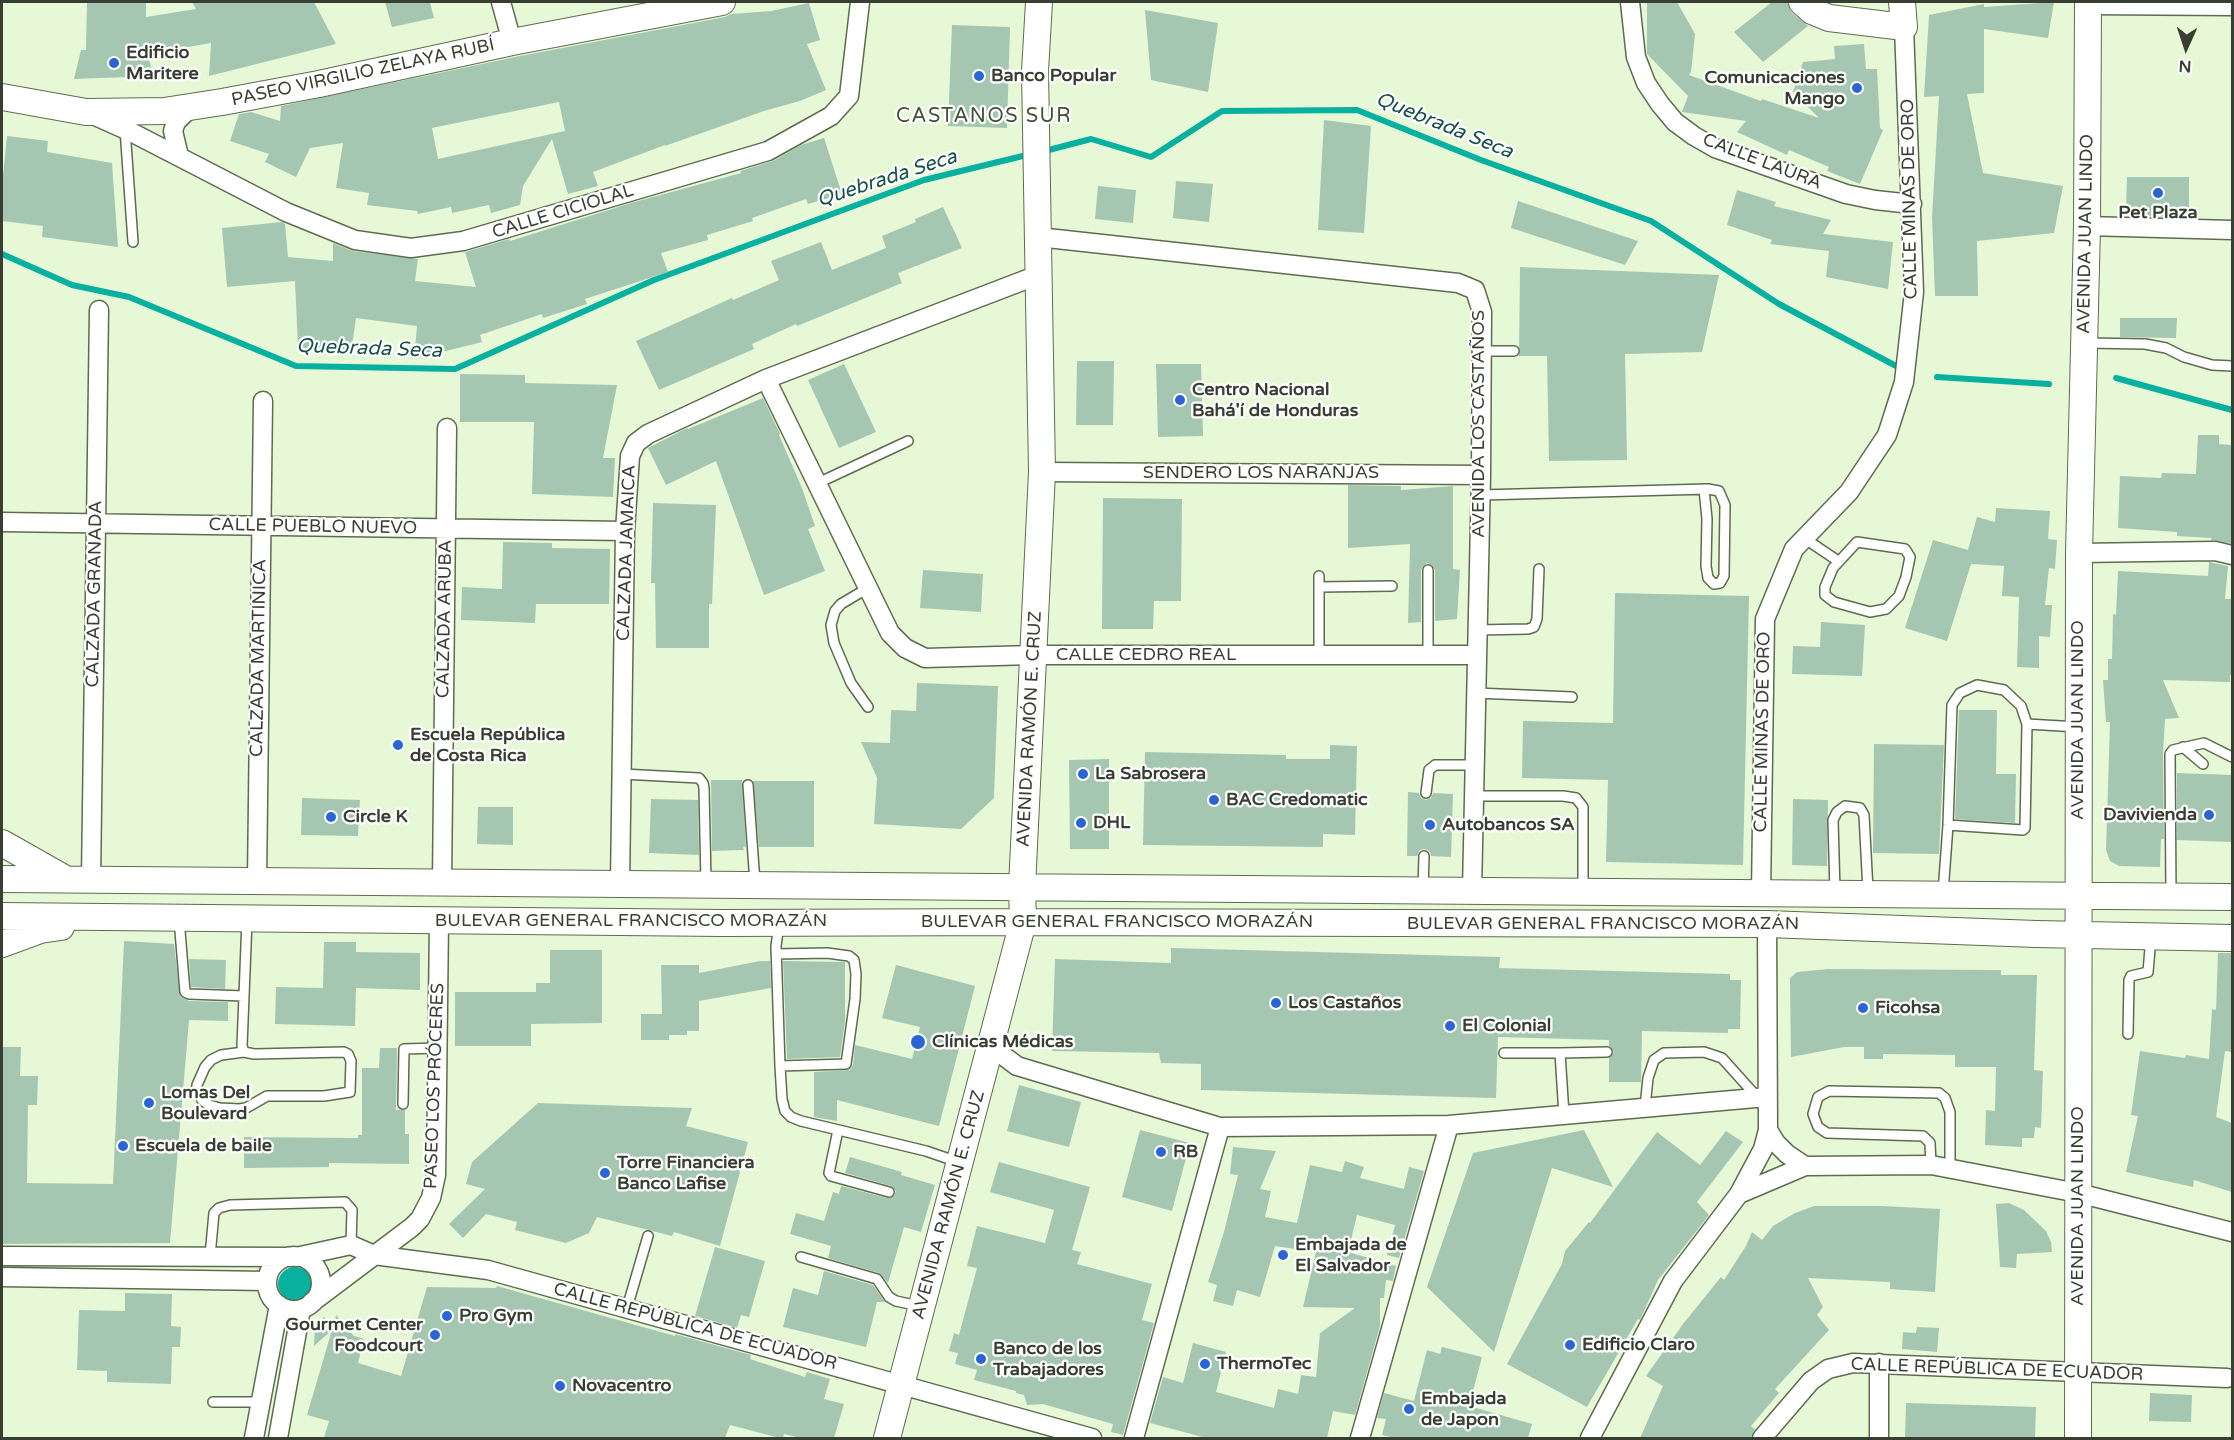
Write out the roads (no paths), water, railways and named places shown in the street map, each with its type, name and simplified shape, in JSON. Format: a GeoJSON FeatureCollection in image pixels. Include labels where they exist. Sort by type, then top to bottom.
{"type":"FeatureCollection","features":[{"type":"Feature","properties":{"kind":"main road","name":"PASEO VIRGILIO ZELAYA RUBÍ"},"geometry":{"type":"LineString","coordinates":[[2,98],[86,112],[164,111],[319,84],[512,42],[722,2]]}},
{"type":"Feature","properties":{"kind":"main road","name":"AVENIDA RAMÓN E. CRUZ"},"geometry":{"type":"LineString","coordinates":[[887,1438],[1023,922],[1022,887],[1042,472],[1035,71],[1039,2]]}},
{"type":"Feature","properties":{"kind":"main road"},"geometry":{"type":"LineString","coordinates":[[1802,2],[1812,11],[1828,18],[1904,27]]}},
{"type":"Feature","properties":{"kind":"main road","name":"CALLE MINAS DE ORO"},"geometry":{"type":"LineString","coordinates":[[1902,2],[1904,27]]}},
{"type":"Feature","properties":{"kind":"main road","name":"AVENIDA JUAN LINDO"},"geometry":{"type":"LineString","coordinates":[[2078,1438],[2079,553],[2087,226],[2088,3]]}},
{"type":"Feature","properties":{"kind":"main road"},"geometry":{"type":"LineString","coordinates":[[2,843],[65,878]]}},
{"type":"Feature","properties":{"kind":"main road"},"geometry":{"type":"LineString","coordinates":[[2036,896],[2056,887],[2071,869],[2078,848]]}},
{"type":"Feature","properties":{"kind":"main road"},"geometry":{"type":"LineString","coordinates":[[2078,848],[2087,869],[2102,886],[2126,897]]}},
{"type":"Feature","properties":{"kind":"main road","name":"BULEVAR GENERAL FRANCISCO MORAZÁN"},"geometry":{"type":"LineString","coordinates":[[2,879],[2232,897]]}},
{"type":"Feature","properties":{"kind":"main road","name":"BULEVAR GENERAL FRANCISCO MORAZÁN"},"geometry":{"type":"LineString","coordinates":[[2,916],[779,922],[1767,924],[2036,934],[2232,938]]}},
{"type":"Feature","properties":{"kind":"main road"},"geometry":{"type":"LineString","coordinates":[[2,944],[40,930],[144,916]]}},
{"type":"Feature","properties":{"kind":"main road"},"geometry":{"type":"LineString","coordinates":[[2,957],[40,930]]}},
{"type":"Feature","properties":{"kind":"main road"},"geometry":{"type":"LineString","coordinates":[[2036,934],[2057,942],[2072,955],[2078,969]]}},
{"type":"Feature","properties":{"kind":"street"},"geometry":{"type":"LineString","coordinates":[[501,2],[512,42]]}},
{"type":"Feature","properties":{"kind":"street","name":"CALLE CICIOLAL"},"geometry":{"type":"LineString","coordinates":[[86,112],[179,156],[286,212],[355,240],[411,248],[463,241],[768,151],[831,116],[849,96],[860,2]]}},
{"type":"Feature","properties":{"kind":"street","name":"CALLE LAURA"},"geometry":{"type":"LineString","coordinates":[[1629,2],[1636,57],[1646,83],[1659,104],[1675,122],[1694,136],[1715,148],[1846,194],[1912,204]]}},
{"type":"Feature","properties":{"kind":"street"},"geometry":{"type":"LineString","coordinates":[[2088,3],[2232,6]]}},
{"type":"Feature","properties":{"kind":"street","name":"CALLE MINAS DE ORO"},"geometry":{"type":"LineString","coordinates":[[1761,893],[1765,619],[1794,549],[1849,492],[1887,435],[1904,382],[1914,292],[1904,27]]}},
{"type":"Feature","properties":{"kind":"street"},"geometry":{"type":"LineString","coordinates":[[179,156],[173,131],[176,122],[190,107]]}},
{"type":"Feature","properties":{"kind":"street"},"geometry":{"type":"LineString","coordinates":[[2087,226],[2232,230]]}},
{"type":"Feature","properties":{"kind":"street","name":"AVENIDA LOS CASTAÑOS"},"geometry":{"type":"LineString","coordinates":[[1038,237],[1458,283],[1475,290],[1482,312],[1481,475],[1472,891]]}},
{"type":"Feature","properties":{"kind":"street","name":"CALZADA JAMAICA"},"geometry":{"type":"LineString","coordinates":[[620,884],[625,531],[630,456],[636,443],[648,434],[766,379],[1038,275]]}},
{"type":"Feature","properties":{"kind":"street","name":"CALZADA GRANADA"},"geometry":{"type":"LineString","coordinates":[[92,879],[99,310]]}},
{"type":"Feature","properties":{"kind":"street","name":"CALLE CEDRO REAL"},"geometry":{"type":"LineString","coordinates":[[766,379],[890,633],[905,648],[925,658],[1033,655],[1477,654]]}},
{"type":"Feature","properties":{"kind":"street","name":"CALZADA MARTINICA"},"geometry":{"type":"LineString","coordinates":[[256,880],[262,400]]}},
{"type":"Feature","properties":{"kind":"street","name":"CALZADA ARUBA"},"geometry":{"type":"LineString","coordinates":[[442,882],[447,428]]}},
{"type":"Feature","properties":{"kind":"street","name":"SENDERO LOS NARANJAS"},"geometry":{"type":"LineString","coordinates":[[1042,472],[1481,475]]}},
{"type":"Feature","properties":{"kind":"street","name":"CALLE PUEBLO NUEVO"},"geometry":{"type":"LineString","coordinates":[[2,522],[625,531]]}},
{"type":"Feature","properties":{"kind":"street"},"geometry":{"type":"LineString","coordinates":[[2079,553],[2215,551],[2232,555]]}},
{"type":"Feature","properties":{"kind":"street","name":"PASEO LOS PRÓCERES"},"geometry":{"type":"LineString","coordinates":[[306,1306],[420,1219],[431,1198],[436,1175],[439,920]]}},
{"type":"Feature","properties":{"kind":"street"},"geometry":{"type":"LineString","coordinates":[[1590,1438],[1672,1281],[1739,1194],[1763,1149],[1768,1130],[1762,1097],[1767,924]]}},
{"type":"Feature","properties":{"kind":"street"},"geometry":{"type":"LineString","coordinates":[[994,1034],[1001,1054],[1017,1066],[1220,1128],[1449,1125],[1762,1097]]}},
{"type":"Feature","properties":{"kind":"street"},"geometry":{"type":"LineString","coordinates":[[1360,1438],[1449,1125]]}},
{"type":"Feature","properties":{"kind":"street"},"geometry":{"type":"LineString","coordinates":[[1134,1438],[1220,1128]]}},
{"type":"Feature","properties":{"kind":"street"},"geometry":{"type":"LineString","coordinates":[[1768,1130],[1782,1149],[1805,1166]]}},
{"type":"Feature","properties":{"kind":"street"},"geometry":{"type":"LineString","coordinates":[[1739,1194],[1805,1166],[1931,1165],[2078,1193],[2232,1232]]}},
{"type":"Feature","properties":{"kind":"street"},"geometry":{"type":"LineString","coordinates":[[2,1256],[294,1257],[305,1259],[312,1264],[320,1279],[317,1296],[306,1306],[286,1309],[270,1295],[267,1281],[268,1274],[277,1262],[294,1257],[351,1245]]}},
{"type":"Feature","properties":{"kind":"street","name":"CALLE REPÚBLICA DE ECUADOR"},"geometry":{"type":"LineString","coordinates":[[351,1245],[374,1255],[488,1270],[1092,1438]]}},
{"type":"Feature","properties":{"kind":"street"},"geometry":{"type":"LineString","coordinates":[[2,1277],[267,1281]]}},
{"type":"Feature","properties":{"kind":"street"},"geometry":{"type":"LineString","coordinates":[[254,1438],[279,1305]]}},
{"type":"Feature","properties":{"kind":"street"},"geometry":{"type":"LineString","coordinates":[[278,1438],[306,1306]]}},
{"type":"Feature","properties":{"kind":"street","name":"CALLE REPÚBLICA DE ECUADOR"},"geometry":{"type":"LineString","coordinates":[[1762,1438],[1811,1381],[1828,1369],[1853,1363],[2227,1378]]}},
{"type":"Feature","properties":{"kind":"street"},"geometry":{"type":"LineString","coordinates":[[1879,1363],[1879,1438]]}},
{"type":"Feature","properties":{"kind":"lane"},"geometry":{"type":"LineString","coordinates":[[125,129],[133,242]]}},
{"type":"Feature","properties":{"kind":"lane"},"geometry":{"type":"LineString","coordinates":[[2084,343],[2145,344],[2166,348],[2184,357],[2212,365],[2232,366]]}},
{"type":"Feature","properties":{"kind":"lane"},"geometry":{"type":"LineString","coordinates":[[1481,351],[1514,351]]}},
{"type":"Feature","properties":{"kind":"lane"},"geometry":{"type":"LineString","coordinates":[[818,483],[908,441]]}},
{"type":"Feature","properties":{"kind":"lane"},"geometry":{"type":"LineString","coordinates":[[1480,495],[1704,489],[1719,491],[1725,505],[1724,576],[1720,583],[1714,584],[1708,579],[1704,489]]}},
{"type":"Feature","properties":{"kind":"lane"},"geometry":{"type":"LineString","coordinates":[[1804,538],[1838,561]]}},
{"type":"Feature","properties":{"kind":"lane"},"geometry":{"type":"LineString","coordinates":[[1857,542],[1905,549],[1910,557],[1899,596],[1886,609],[1870,612],[1834,602],[1825,595],[1825,587],[1838,561],[1857,542]]}},
{"type":"Feature","properties":{"kind":"lane"},"geometry":{"type":"LineString","coordinates":[[1477,630],[1534,627],[1537,619],[1539,569]]}},
{"type":"Feature","properties":{"kind":"lane"},"geometry":{"type":"LineString","coordinates":[[1428,570],[1428,654]]}},
{"type":"Feature","properties":{"kind":"lane"},"geometry":{"type":"LineString","coordinates":[[1319,576],[1319,655]]}},
{"type":"Feature","properties":{"kind":"lane"},"geometry":{"type":"LineString","coordinates":[[1320,587],[1392,586]]}},
{"type":"Feature","properties":{"kind":"lane"},"geometry":{"type":"LineString","coordinates":[[868,588],[854,594],[842,604],[835,611],[831,625],[834,643],[851,683],[868,707]]}},
{"type":"Feature","properties":{"kind":"lane"},"geometry":{"type":"LineString","coordinates":[[1943,895],[1952,705],[1960,693],[1977,685],[2004,690],[2021,706],[2027,724],[2025,829],[1948,825]]}},
{"type":"Feature","properties":{"kind":"lane"},"geometry":{"type":"LineString","coordinates":[[1476,693],[1572,697]]}},
{"type":"Feature","properties":{"kind":"lane"},"geometry":{"type":"LineString","coordinates":[[2027,724],[2078,727]]}},
{"type":"Feature","properties":{"kind":"lane"},"geometry":{"type":"LineString","coordinates":[[2171,897],[2170,754],[2173,750],[2204,743],[2232,757]]}},
{"type":"Feature","properties":{"kind":"lane"},"geometry":{"type":"LineString","coordinates":[[2183,747],[2203,764]]}},
{"type":"Feature","properties":{"kind":"lane"},"geometry":{"type":"LineString","coordinates":[[1426,793],[1429,770],[1435,765],[1474,765]]}},
{"type":"Feature","properties":{"kind":"lane"},"geometry":{"type":"LineString","coordinates":[[622,774],[699,778],[704,788],[706,885]]}},
{"type":"Feature","properties":{"kind":"lane"},"geometry":{"type":"LineString","coordinates":[[748,785],[755,885]]}},
{"type":"Feature","properties":{"kind":"lane"},"geometry":{"type":"LineString","coordinates":[[1474,796],[1576,798],[1582,807],[1583,892]]}},
{"type":"Feature","properties":{"kind":"lane"},"geometry":{"type":"LineString","coordinates":[[1835,894],[1833,820],[1837,812],[1845,806],[1860,808],[1864,815],[1868,895]]}},
{"type":"Feature","properties":{"kind":"lane"},"geometry":{"type":"LineString","coordinates":[[1423,891],[1424,856]]}},
{"type":"Feature","properties":{"kind":"lane"},"geometry":{"type":"LineString","coordinates":[[179,917],[184,992],[244,996]]}},
{"type":"Feature","properties":{"kind":"lane"},"geometry":{"type":"LineString","coordinates":[[244,1052],[242,1046],[247,918]]}},
{"type":"Feature","properties":{"kind":"lane"},"geometry":{"type":"LineString","coordinates":[[779,922],[776,954],[780,1066],[785,1111],[791,1117],[801,1121],[926,1151],[961,1162]]}},
{"type":"Feature","properties":{"kind":"lane"},"geometry":{"type":"LineString","coordinates":[[2128,1034],[2129,980],[2131,976],[2148,972],[2151,936]]}},
{"type":"Feature","properties":{"kind":"lane"},"geometry":{"type":"LineString","coordinates":[[776,954],[827,953],[849,956],[854,960],[856,974],[846,1064],[780,1066]]}},
{"type":"Feature","properties":{"kind":"lane"},"geometry":{"type":"LineString","coordinates":[[403,1104],[404,1049],[437,1048]]}},
{"type":"Feature","properties":{"kind":"lane"},"geometry":{"type":"LineString","coordinates":[[244,1052],[344,1052],[351,1060],[350,1092],[324,1096],[267,1096],[246,1108],[239,1109],[209,1106],[196,1091],[205,1067],[211,1060],[221,1055],[244,1052]]}},
{"type":"Feature","properties":{"kind":"lane"},"geometry":{"type":"LineString","coordinates":[[1504,1053],[1607,1052]]}},
{"type":"Feature","properties":{"kind":"lane"},"geometry":{"type":"LineString","coordinates":[[1645,1107],[1648,1078],[1654,1060],[1664,1053],[1704,1052],[1722,1058],[1762,1097]]}},
{"type":"Feature","properties":{"kind":"lane"},"geometry":{"type":"LineString","coordinates":[[1560,1053],[1564,1115]]}},
{"type":"Feature","properties":{"kind":"lane"},"geometry":{"type":"LineString","coordinates":[[1931,1165],[1930,1143],[1923,1136],[1827,1133],[1818,1126],[1813,1114],[1818,1097],[1829,1090],[1940,1093],[1945,1098],[1950,1112],[1950,1168]]}},
{"type":"Feature","properties":{"kind":"lane"},"geometry":{"type":"LineString","coordinates":[[838,1130],[829,1173],[831,1176],[889,1192]]}},
{"type":"Feature","properties":{"kind":"lane"},"geometry":{"type":"LineString","coordinates":[[210,1257],[214,1213],[219,1208],[230,1205],[345,1202],[352,1209],[351,1245]]}},
{"type":"Feature","properties":{"kind":"lane"},"geometry":{"type":"LineString","coordinates":[[627,1308],[648,1236]]}},
{"type":"Feature","properties":{"kind":"lane"},"geometry":{"type":"LineString","coordinates":[[801,1257],[877,1279],[889,1297],[921,1307]]}},
{"type":"Feature","properties":{"kind":"lane"},"geometry":{"type":"LineString","coordinates":[[213,1402],[261,1402]]}},
{"type":"Feature","properties":{"kind":"water"},"geometry":{"type":"Polygon","coordinates":[[[295,1267],[307,1272],[312,1284],[307,1296],[295,1301],[283,1296],[278,1284],[283,1272],[295,1267]]]}},
{"type":"Feature","properties":{"kind":"waterway","name":"Quebrada Seca"},"geometry":{"type":"LineString","coordinates":[[1041,152],[1091,139],[1151,157],[1222,111],[1357,110],[1481,160],[1651,221],[1779,304],[1898,367]]}},
{"type":"Feature","properties":{"kind":"waterway","name":"Quebrada Seca"},"geometry":{"type":"LineString","coordinates":[[2,254],[72,285],[129,297],[296,366],[455,369],[654,280],[924,180],[1031,154]]}},
{"type":"Feature","properties":{"kind":"waterway"},"geometry":{"type":"LineString","coordinates":[[1937,377],[2049,384]]}},
{"type":"Feature","properties":{"kind":"waterway","name":"Quebrada Seca"},"geometry":{"type":"LineString","coordinates":[[2116,378],[2232,410]]}},
{"type":"Feature","properties":{"kind":"place","name":"Edificio Maritere"},"geometry":{"type":"Point","coordinates":[114,63]}},
{"type":"Feature","properties":{"kind":"place","name":"Banco Popular"},"geometry":{"type":"Point","coordinates":[979,76]}},
{"type":"Feature","properties":{"kind":"place","name":"Comunicaciones Mango"},"geometry":{"type":"Point","coordinates":[1857,88]}},
{"type":"Feature","properties":{"kind":"place","name":"Pet Plaza"},"geometry":{"type":"Point","coordinates":[2158,193]}},
{"type":"Feature","properties":{"kind":"place","name":"Centro Nacional Bahá'í de Honduras"},"geometry":{"type":"Point","coordinates":[1180,400]}},
{"type":"Feature","properties":{"kind":"place","name":"Escuela República de Costa Rica"},"geometry":{"type":"Point","coordinates":[398,745]}},
{"type":"Feature","properties":{"kind":"place","name":"La Sabrosera"},"geometry":{"type":"Point","coordinates":[1083,774]}},
{"type":"Feature","properties":{"kind":"place","name":"BAC Credomatic"},"geometry":{"type":"Point","coordinates":[1214,800]}},
{"type":"Feature","properties":{"kind":"place","name":"Davivienda"},"geometry":{"type":"Point","coordinates":[2209,815]}},
{"type":"Feature","properties":{"kind":"place","name":"Circle K"},"geometry":{"type":"Point","coordinates":[331,817]}},
{"type":"Feature","properties":{"kind":"place","name":"DHL"},"geometry":{"type":"Point","coordinates":[1081,823]}},
{"type":"Feature","properties":{"kind":"place","name":"Autobancos SA"},"geometry":{"type":"Point","coordinates":[1430,825]}},
{"type":"Feature","properties":{"kind":"place","name":"Los Castaños"},"geometry":{"type":"Point","coordinates":[1276,1003]}},
{"type":"Feature","properties":{"kind":"place","name":"Ficohsa"},"geometry":{"type":"Point","coordinates":[1863,1008]}},
{"type":"Feature","properties":{"kind":"place","name":"El Colonial"},"geometry":{"type":"Point","coordinates":[1450,1026]}},
{"type":"Feature","properties":{"kind":"place","name":"Clínicas Médicas"},"geometry":{"type":"Point","coordinates":[918,1042]}},
{"type":"Feature","properties":{"kind":"place","name":"Lomas Del Boulevard"},"geometry":{"type":"Point","coordinates":[149,1103]}},
{"type":"Feature","properties":{"kind":"place","name":"Escuela de baile"},"geometry":{"type":"Point","coordinates":[123,1146]}},
{"type":"Feature","properties":{"kind":"place","name":"RB"},"geometry":{"type":"Point","coordinates":[1161,1152]}},
{"type":"Feature","properties":{"kind":"place","name":"Torre Financiera Banco Lafise"},"geometry":{"type":"Point","coordinates":[605,1173]}},
{"type":"Feature","properties":{"kind":"place","name":"Embajada de El Salvador"},"geometry":{"type":"Point","coordinates":[1283,1255]}},
{"type":"Feature","properties":{"kind":"place","name":"Pro Gym"},"geometry":{"type":"Point","coordinates":[447,1316]}},
{"type":"Feature","properties":{"kind":"place","name":"Gourmet Center Foodcourt"},"geometry":{"type":"Point","coordinates":[435,1335]}},
{"type":"Feature","properties":{"kind":"place","name":"Edificio Claro"},"geometry":{"type":"Point","coordinates":[1570,1345]}},
{"type":"Feature","properties":{"kind":"place","name":"Banco de los Trabajadores"},"geometry":{"type":"Point","coordinates":[981,1359]}},
{"type":"Feature","properties":{"kind":"place","name":"ThermoTec"},"geometry":{"type":"Point","coordinates":[1205,1364]}},
{"type":"Feature","properties":{"kind":"place","name":"Novacentro"},"geometry":{"type":"Point","coordinates":[560,1386]}},
{"type":"Feature","properties":{"kind":"place","name":"Embajada de Japon"},"geometry":{"type":"Point","coordinates":[1409,1409]}},
{"type":"Feature","properties":{"kind":"district","name":"CASTANOS SUR"},"geometry":{"type":"Point","coordinates":[984,117]}}]}
